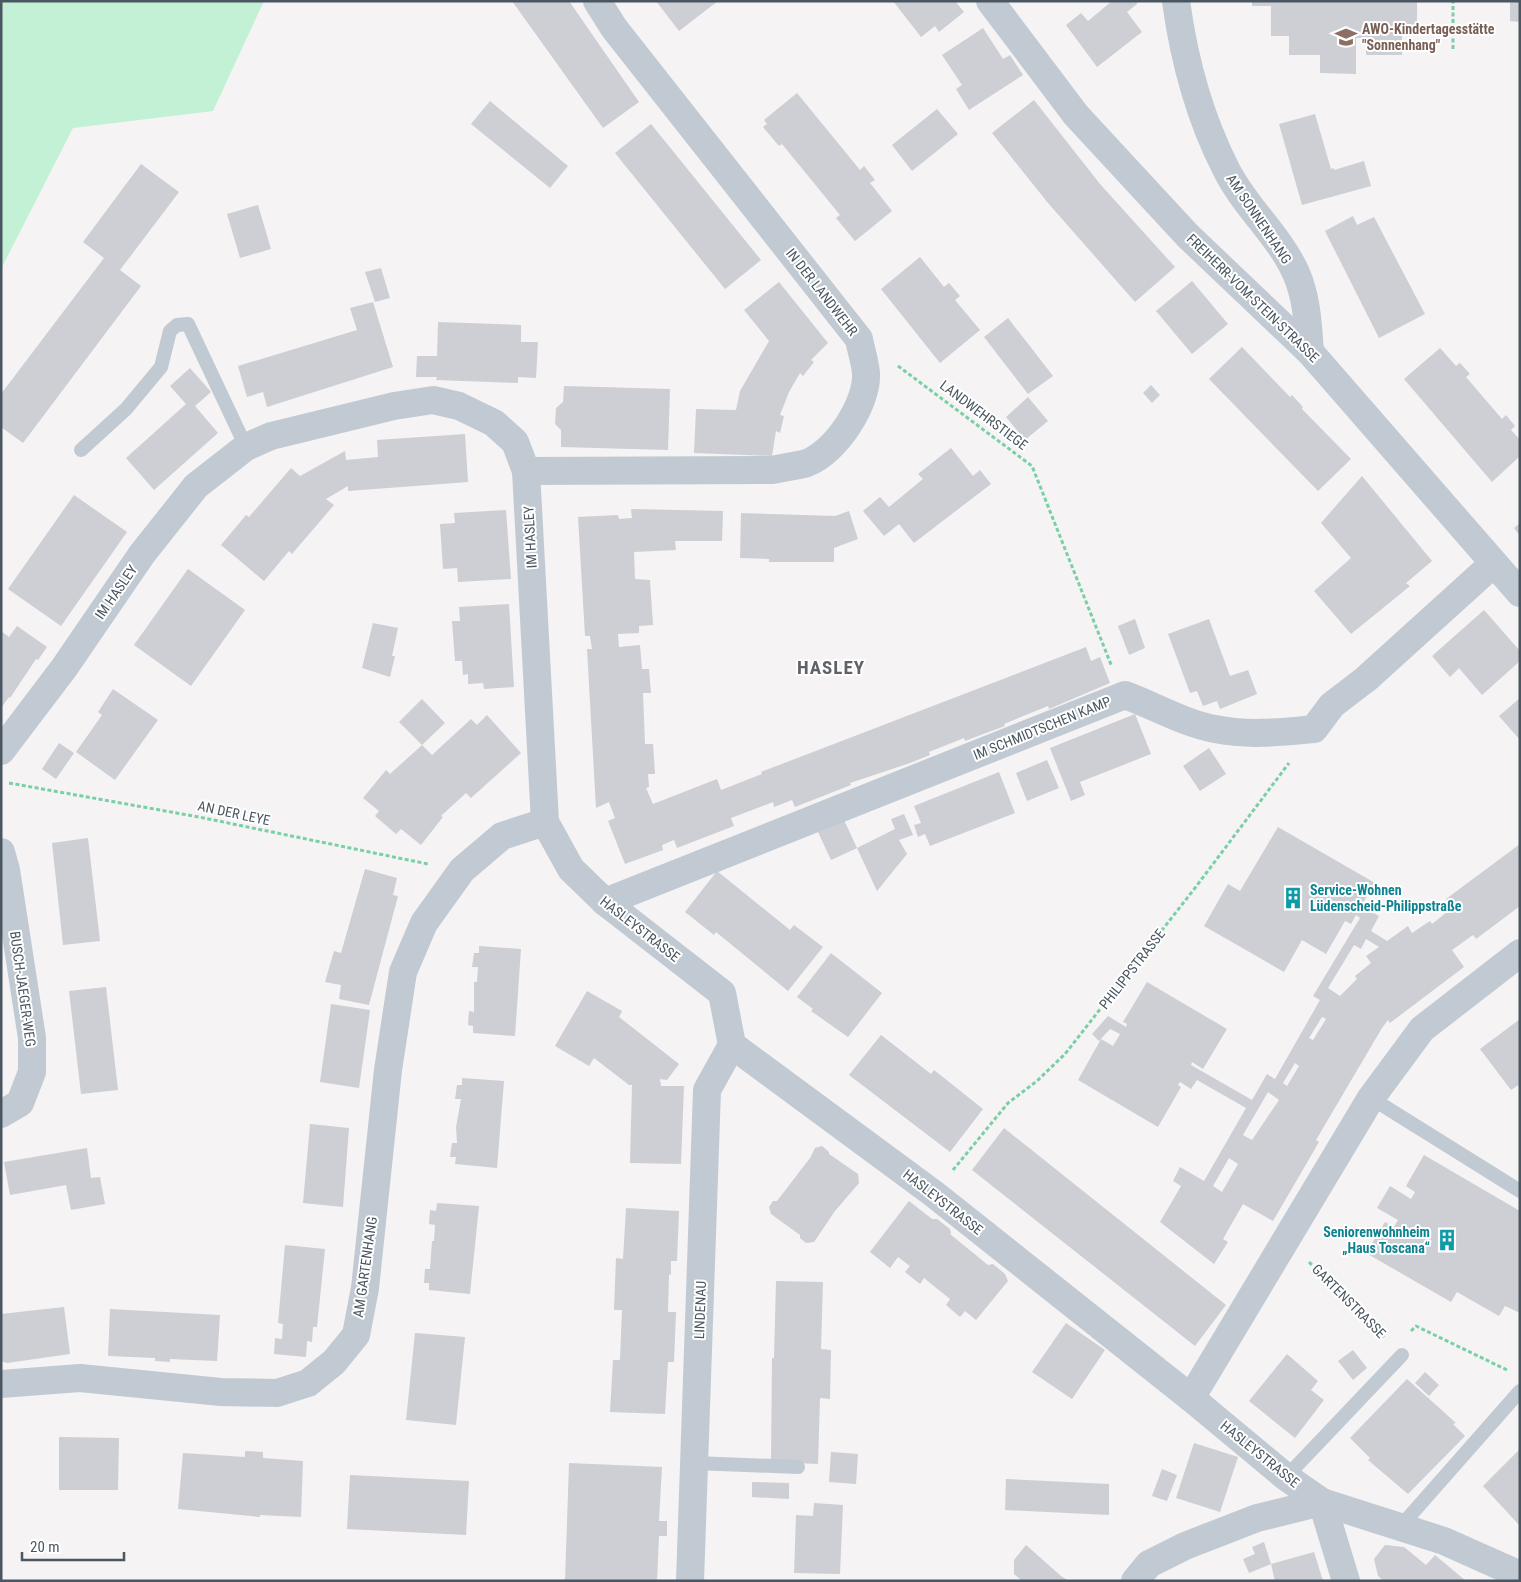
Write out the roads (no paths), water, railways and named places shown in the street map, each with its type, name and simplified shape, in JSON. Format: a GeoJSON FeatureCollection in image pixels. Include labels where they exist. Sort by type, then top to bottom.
{"type":"FeatureCollection","features":[{"type":"Feature","properties":{"kind":"street","name":"IN DER LANDWEHR"},"geometry":{"type":"LineString","coordinates":[[526,471],[773,470],[808,462],[827,448],[848,426],[861,402],[866,374],[859,339],[614,28],[597,1]]}},
{"type":"Feature","properties":{"kind":"street","name":"FREIHERR-VOM-STEIN-STRASSE"},"geometry":{"type":"LineString","coordinates":[[990,1],[1076,115],[1188,236],[1310,352],[1520,593]]}},
{"type":"Feature","properties":{"kind":"street","name":"AM SONNENHANG"},"geometry":{"type":"LineString","coordinates":[[1176,1],[1181,37],[1202,117],[1226,170],[1250,209],[1272,236],[1296,273],[1306,309],[1310,352]]}},
{"type":"Feature","properties":{"kind":"street","name":"IM HASLEY"},"geometry":{"type":"LineString","coordinates":[[1,751],[64,668],[142,554],[196,486],[246,447],[271,436],[394,406],[433,400],[458,406],[494,423],[516,442],[526,471],[545,822]]}},
{"type":"Feature","properties":{"kind":"street","name":"IM SCHMIDTSCHEN KAMP"},"geometry":{"type":"LineString","coordinates":[[606,902],[1125,695],[1167,713],[1214,729],[1259,734],[1314,729],[1332,705],[1366,679],[1494,564]]}},
{"type":"Feature","properties":{"kind":"street","name":"AM GARTENHANG"},"geometry":{"type":"LineString","coordinates":[[1,1384],[80,1378],[221,1392],[277,1393],[308,1383],[334,1362],[356,1335],[365,1288],[388,1070],[403,972],[424,923],[462,870],[502,836],[545,822]]}},
{"type":"Feature","properties":{"kind":"street","name":"HASLEYSTRASSE"},"geometry":{"type":"LineString","coordinates":[[545,822],[571,869],[606,902],[722,993],[732,1045],[934,1194],[1192,1398],[1286,1477],[1322,1502]]}},
{"type":"Feature","properties":{"kind":"street","name":"BUSCH-JAEGER-WEG"},"geometry":{"type":"LineString","coordinates":[[1,852],[6,870],[32,1038],[32,1072],[20,1103],[1,1114]]}},
{"type":"Feature","properties":{"kind":"street"},"geometry":{"type":"LineString","coordinates":[[1192,1398],[1371,1098],[1422,1029],[1520,953]]}},
{"type":"Feature","properties":{"kind":"street","name":"LINDENAU"},"geometry":{"type":"LineString","coordinates":[[690,1581],[707,1090],[732,1045]]}},
{"type":"Feature","properties":{"kind":"street"},"geometry":{"type":"LineString","coordinates":[[1322,1502],[1346,1581]]}},
{"type":"Feature","properties":{"kind":"street"},"geometry":{"type":"LineString","coordinates":[[1135,1581],[1148,1564],[1184,1546],[1258,1518],[1322,1502],[1444,1541],[1520,1575]]}},
{"type":"Feature","properties":{"kind":"lane"},"geometry":{"type":"LineString","coordinates":[[81,450],[126,409],[161,367],[170,331],[177,325],[188,324],[246,447]]}},
{"type":"Feature","properties":{"kind":"lane"},"geometry":{"type":"LineString","coordinates":[[1371,1098],[1520,1191]]}},
{"type":"Feature","properties":{"kind":"lane"},"geometry":{"type":"LineString","coordinates":[[1286,1477],[1402,1355]]}},
{"type":"Feature","properties":{"kind":"lane"},"geometry":{"type":"LineString","coordinates":[[1401,1526],[1520,1391]]}},
{"type":"Feature","properties":{"kind":"lane"},"geometry":{"type":"LineString","coordinates":[[694,1463],[798,1467]]}},
{"type":"Feature","properties":{"kind":"place","name":"AWO-Kindertagesstätte \"Sonnenhang\""},"geometry":{"type":"Point","coordinates":[1346,37]}},
{"type":"Feature","properties":{"kind":"place","name":"Service-Wohnen Lüdenscheid-Philippstraße"},"geometry":{"type":"Point","coordinates":[1293,898]}},
{"type":"Feature","properties":{"kind":"place","name":"Seniorenwohnheim „Haus Toscana“"},"geometry":{"type":"Point","coordinates":[1447,1240]}},
{"type":"Feature","properties":{"kind":"district","name":"HASLEY"},"geometry":{"type":"Point","coordinates":[831,667]}}]}
